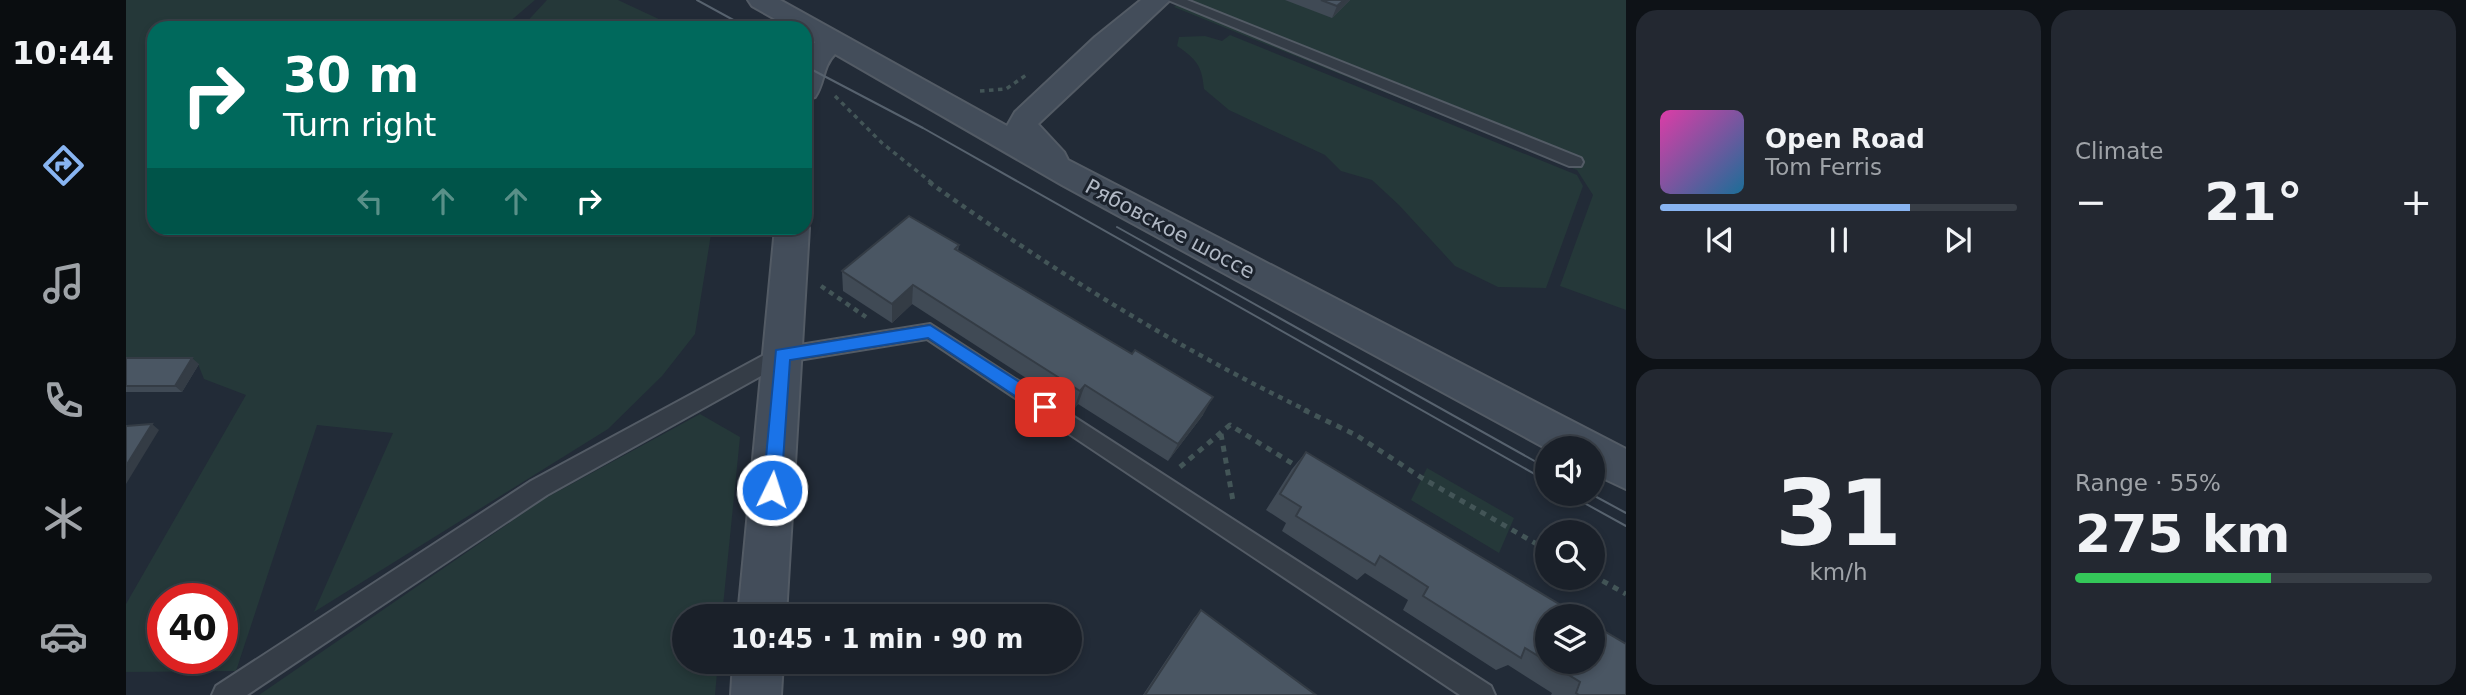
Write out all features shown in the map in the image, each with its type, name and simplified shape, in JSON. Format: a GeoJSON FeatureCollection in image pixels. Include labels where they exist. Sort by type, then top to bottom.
{"type":"FeatureCollection","features":[{"type":"Feature","properties":{"kind":"main road","name":"Рябовское шоссе"},"geometry":{"type":"LineString","coordinates":[[761,0],[800,21]]}},
{"type":"Feature","properties":{"kind":"main road"},"geometry":{"type":"LineString","coordinates":[[1073,177],[1031,139],[1022,126],[1026,119],[1105,43],[1157,0]]}},
{"type":"Feature","properties":{"kind":"main road","name":"Рябовское шоссе"},"geometry":{"type":"LineString","coordinates":[[812,27],[1073,177],[1561,436]]}},
{"type":"Feature","properties":{"kind":"main road"},"geometry":{"type":"LineString","coordinates":[[812,61],[818,52],[836,40]]}},
{"type":"Feature","properties":{"kind":"main road"},"geometry":{"type":"LineString","coordinates":[[763,604],[791,235]]}},
{"type":"Feature","properties":{"kind":"main road"},"geometry":{"type":"LineString","coordinates":[[1605,459],[1626,470]]}},
{"type":"Feature","properties":{"kind":"main road"},"geometry":{"type":"LineString","coordinates":[[756,695],[757,674]]}},
{"type":"Feature","properties":{"kind":"lane"},"geometry":{"type":"LineString","coordinates":[[1174,0],[1575,162]]}},
{"type":"Feature","properties":{"kind":"lane"},"geometry":{"type":"LineString","coordinates":[[225,695],[539,488],[782,355],[930,331],[1482,695]]}},
{"type":"Feature","properties":{"kind":"path"},"geometry":{"type":"LineString","coordinates":[[835,96],[882,142],[931,183],[1113,305],[1221,369],[1356,435],[1422,478],[1535,543]]}},
{"type":"Feature","properties":{"kind":"path"},"geometry":{"type":"LineString","coordinates":[[812,279],[896,337]]}},
{"type":"Feature","properties":{"kind":"path"},"geometry":{"type":"LineString","coordinates":[[1160,483],[1230,425],[1300,468]]}},
{"type":"Feature","properties":{"kind":"path"},"geometry":{"type":"LineString","coordinates":[[1221,433],[1240,536]]}},
{"type":"Feature","properties":{"kind":"path"},"geometry":{"type":"LineString","coordinates":[[1605,582],[1626,594]]}},
{"type":"Feature","properties":{"kind":"shaded area"},"geometry":{"type":"Polygon","coordinates":[[[126,0],[535,0],[510,21],[147,21],[147,235],[711,235],[695,334],[662,376],[608,429],[314,612],[393,433],[317,425],[238,665],[238,583],[147,583],[147,672],[126,672],[126,604],[246,395],[204,379],[198,364],[126,366],[126,0]]]}},
{"type":"Feature","properties":{"kind":"shaded area"},"geometry":{"type":"Polygon","coordinates":[[[547,0],[618,0],[663,21],[528,21],[547,0]]]}},
{"type":"Feature","properties":{"kind":"shaded area"},"geometry":{"type":"Polygon","coordinates":[[[1182,0],[1626,0],[1626,310],[1560,286],[1593,195],[1577,170],[1174,7],[1182,0]]]}},
{"type":"Feature","properties":{"kind":"shaded area"},"geometry":{"type":"Polygon","coordinates":[[[1230,35],[1577,175],[1583,186],[1546,288],[1498,287],[1455,266],[1372,180],[1341,171],[1325,155],[1229,110],[1204,89],[1197,63],[1177,46],[1179,37],[1205,36],[1222,41],[1230,35]]]}},
{"type":"Feature","properties":{"kind":"shaded area"},"geometry":{"type":"Polygon","coordinates":[[[700,414],[740,437],[723,604],[672,604],[672,674],[717,674],[715,695],[259,695],[544,499],[700,414]]]}},
{"type":"Feature","properties":{"kind":"shaded area"},"geometry":{"type":"Polygon","coordinates":[[[1427,468],[1514,518],[1499,553],[1411,500],[1427,468]]]}},
{"type":"Feature","properties":{"kind":"building"},"geometry":{"type":"Polygon","coordinates":[[[1321,0],[1344,0],[1337,6],[1321,0]]]}},
{"type":"Feature","properties":{"kind":"building"},"geometry":{"type":"Polygon","coordinates":[[[909,216],[959,245],[955,249],[1132,354],[1135,350],[1213,397],[1178,444],[1085,385],[1080,391],[913,285],[892,304],[842,271],[909,216]]]}},
{"type":"Feature","properties":{"kind":"building"},"geometry":{"type":"Polygon","coordinates":[[[126,358],[192,358],[175,386],[126,386],[126,358]]]}},
{"type":"Feature","properties":{"kind":"building"},"geometry":{"type":"Polygon","coordinates":[[[152,424],[126,466],[126,426],[152,424]]]}},
{"type":"Feature","properties":{"kind":"building"},"geometry":{"type":"Polygon","coordinates":[[[1306,452],[1559,604],[1535,604],[1535,654],[1525,648],[1521,658],[1423,596],[1428,587],[1380,556],[1375,565],[1296,516],[1301,507],[1280,494],[1306,452]]]}},
{"type":"Feature","properties":{"kind":"building"},"geometry":{"type":"Polygon","coordinates":[[[1201,610],[1316,695],[1145,695],[1201,610]]]}},
{"type":"Feature","properties":{"kind":"building"},"geometry":{"type":"Polygon","coordinates":[[[1605,632],[1626,644],[1626,695],[1579,695],[1576,693],[1580,682],[1567,674],[1605,674],[1605,632]]]}},
{"type":"Feature","properties":{"kind":"tram line"},"geometry":{"type":"LineString","coordinates":[[697,0],[735,21]]}},
{"type":"Feature","properties":{"kind":"tram line"},"geometry":{"type":"LineString","coordinates":[[812,70],[923,128],[1535,474]]}},
{"type":"Feature","properties":{"kind":"tram line"},"geometry":{"type":"LineString","coordinates":[[1117,227],[1535,461]]}},
{"type":"Feature","properties":{"kind":"tram line"},"geometry":{"type":"LineString","coordinates":[[1605,502],[1626,513]]}},
{"type":"Feature","properties":{"kind":"tram line"},"geometry":{"type":"LineString","coordinates":[[1590,506],[1626,526]]}},
{"type":"Feature","properties":{"kind":"route"},"geometry":{"type":"LineString","coordinates":[[772,490],[782,355],[930,331],[1045,407]]}}]}
